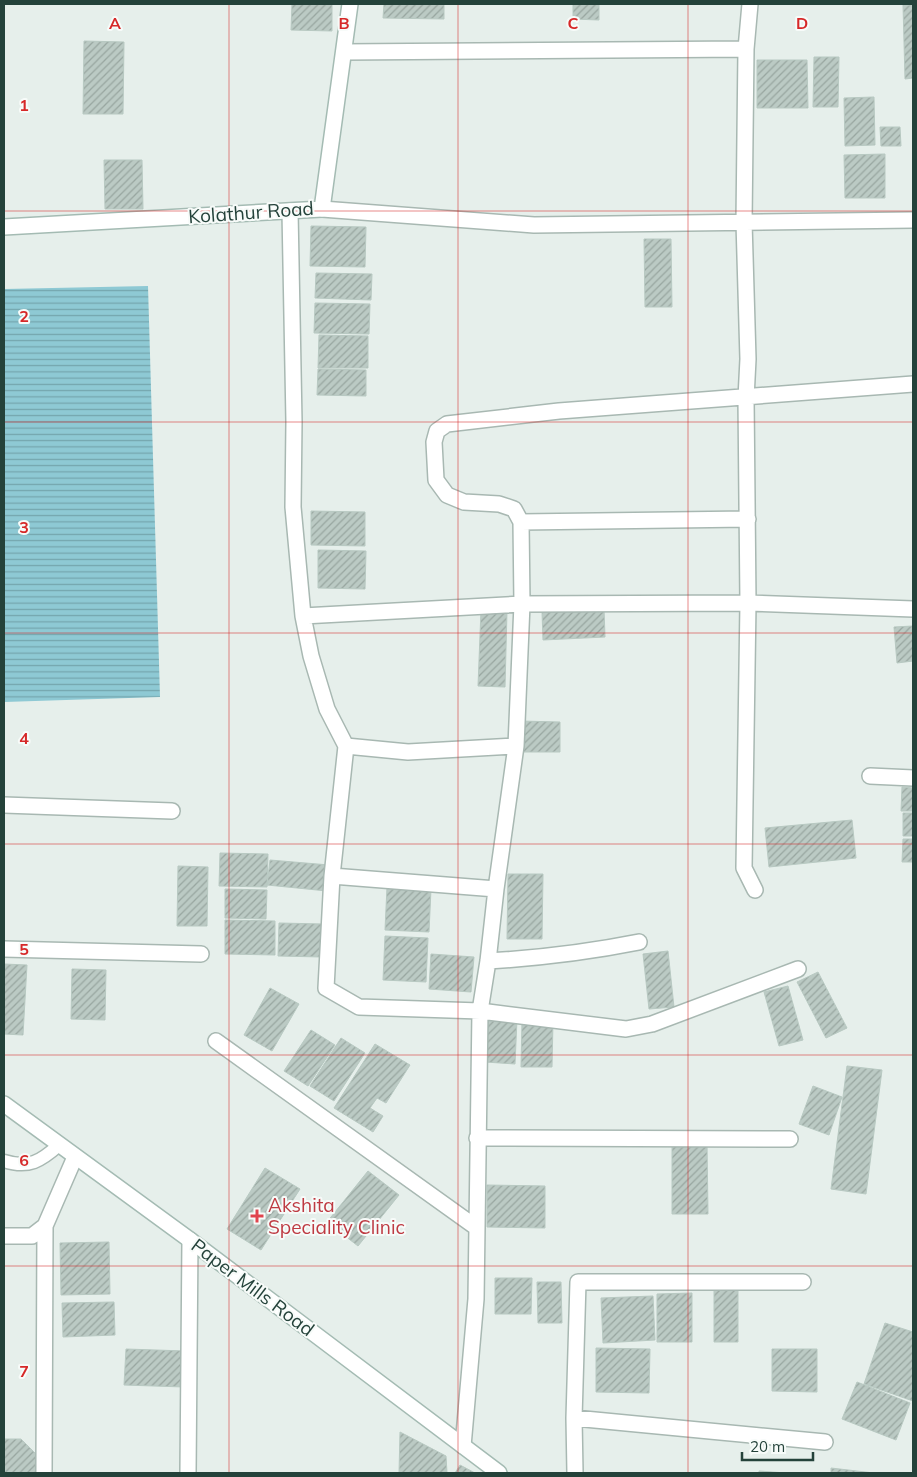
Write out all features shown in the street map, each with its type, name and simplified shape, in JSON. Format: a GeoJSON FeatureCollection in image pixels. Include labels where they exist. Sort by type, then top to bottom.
{"type":"FeatureCollection","features":[{"type":"Feature","properties":{"kind":"street","name":"Kolathur Road"},"geometry":{"type":"LineString","coordinates":[[4,227],[322,209],[350,4]]}},
{"type":"Feature","properties":{"kind":"street"},"geometry":{"type":"LineString","coordinates":[[750,4],[746,49],[744,222],[748,359],[746,398],[748,603],[744,868],[755,890]]}},
{"type":"Feature","properties":{"kind":"street"},"geometry":{"type":"LineString","coordinates":[[344,52],[746,49]]}},
{"type":"Feature","properties":{"kind":"street"},"geometry":{"type":"LineString","coordinates":[[322,209],[534,225],[913,220]]}},
{"type":"Feature","properties":{"kind":"street"},"geometry":{"type":"LineString","coordinates":[[290,211],[294,422],[293,506],[303,616],[310,656],[327,709],[346,746],[332,876],[326,988],[359,1007],[480,1011],[626,1029],[640,1027],[798,969]]}},
{"type":"Feature","properties":{"kind":"street"},"geometry":{"type":"LineString","coordinates":[[463,1446],[476,1299],[480,1011],[516,746],[522,604],[522,522],[514,509],[499,504],[464,502],[447,495],[436,480],[434,442],[437,431],[447,424],[550,412],[913,384]]}},
{"type":"Feature","properties":{"kind":"street"},"geometry":{"type":"LineString","coordinates":[[522,522],[748,519]]}},
{"type":"Feature","properties":{"kind":"street"},"geometry":{"type":"LineString","coordinates":[[303,616],[522,604],[748,603],[913,609]]}},
{"type":"Feature","properties":{"kind":"street"},"geometry":{"type":"LineString","coordinates":[[346,746],[408,752],[516,746]]}},
{"type":"Feature","properties":{"kind":"street"},"geometry":{"type":"LineString","coordinates":[[870,776],[913,778]]}},
{"type":"Feature","properties":{"kind":"street"},"geometry":{"type":"LineString","coordinates":[[4,805],[172,811]]}},
{"type":"Feature","properties":{"kind":"street"},"geometry":{"type":"LineString","coordinates":[[332,876],[496,889]]}},
{"type":"Feature","properties":{"kind":"street"},"geometry":{"type":"LineString","coordinates":[[488,961],[537,958],[599,950],[639,942]]}},
{"type":"Feature","properties":{"kind":"street"},"geometry":{"type":"LineString","coordinates":[[4,949],[200,954]]}},
{"type":"Feature","properties":{"kind":"street"},"geometry":{"type":"LineString","coordinates":[[216,1041],[477,1228]]}},
{"type":"Feature","properties":{"kind":"street","name":"Paper Mills Road"},"geometry":{"type":"LineString","coordinates":[[4,1104],[190,1240],[499,1473]]}},
{"type":"Feature","properties":{"kind":"street"},"geometry":{"type":"LineString","coordinates":[[477,1138],[790,1139]]}},
{"type":"Feature","properties":{"kind":"street"},"geometry":{"type":"LineString","coordinates":[[44,1473],[45,1226],[75,1157]]}},
{"type":"Feature","properties":{"kind":"street"},"geometry":{"type":"LineString","coordinates":[[4,1236],[32,1236],[45,1226]]}},
{"type":"Feature","properties":{"kind":"street"},"geometry":{"type":"LineString","coordinates":[[188,1473],[190,1240]]}},
{"type":"Feature","properties":{"kind":"street"},"geometry":{"type":"LineString","coordinates":[[575,1473],[574,1418],[578,1282],[803,1282]]}},
{"type":"Feature","properties":{"kind":"street"},"geometry":{"type":"LineString","coordinates":[[574,1418],[825,1442]]}},
{"type":"Feature","properties":{"kind":"lane"},"geometry":{"type":"LineString","coordinates":[[4,1161],[22,1164],[36,1162],[44,1158],[59,1145]]}},
{"type":"Feature","properties":{"kind":"water"},"geometry":{"type":"Polygon","coordinates":[[[148,286],[160,697],[4,702],[4,289],[148,286]]]}},
{"type":"Feature","properties":{"kind":"building"},"geometry":{"type":"Polygon","coordinates":[[[292,4],[332,4],[332,31],[291,30],[292,4]]]}},
{"type":"Feature","properties":{"kind":"building"},"geometry":{"type":"Polygon","coordinates":[[[384,4],[444,4],[444,19],[383,18],[384,4]]]}},
{"type":"Feature","properties":{"kind":"building"},"geometry":{"type":"Polygon","coordinates":[[[573,4],[599,4],[599,20],[573,19],[573,4]]]}},
{"type":"Feature","properties":{"kind":"building"},"geometry":{"type":"Polygon","coordinates":[[[903,5],[913,5],[913,78],[905,79],[903,5]]]}},
{"type":"Feature","properties":{"kind":"building"},"geometry":{"type":"Polygon","coordinates":[[[84,41],[124,42],[123,114],[83,114],[84,41]]]}},
{"type":"Feature","properties":{"kind":"building"},"geometry":{"type":"Polygon","coordinates":[[[814,57],[839,57],[838,107],[813,107],[814,57]]]}},
{"type":"Feature","properties":{"kind":"building"},"geometry":{"type":"Polygon","coordinates":[[[757,60],[807,60],[808,108],[757,108],[757,60]]]}},
{"type":"Feature","properties":{"kind":"building"},"geometry":{"type":"Polygon","coordinates":[[[874,97],[875,145],[845,146],[844,98],[874,97]]]}},
{"type":"Feature","properties":{"kind":"building"},"geometry":{"type":"Polygon","coordinates":[[[880,127],[900,127],[901,146],[881,146],[880,127]]]}},
{"type":"Feature","properties":{"kind":"building"},"geometry":{"type":"Polygon","coordinates":[[[885,154],[885,198],[845,198],[844,155],[885,154]]]}},
{"type":"Feature","properties":{"kind":"building"},"geometry":{"type":"Polygon","coordinates":[[[104,160],[142,160],[143,209],[105,209],[104,160]]]}},
{"type":"Feature","properties":{"kind":"building"},"geometry":{"type":"Polygon","coordinates":[[[311,226],[366,227],[365,267],[310,266],[311,226]]]}},
{"type":"Feature","properties":{"kind":"building"},"geometry":{"type":"Polygon","coordinates":[[[644,239],[671,239],[672,307],[645,307],[644,239]]]}},
{"type":"Feature","properties":{"kind":"building"},"geometry":{"type":"Polygon","coordinates":[[[316,273],[372,274],[371,300],[315,298],[316,273]]]}},
{"type":"Feature","properties":{"kind":"building"},"geometry":{"type":"Polygon","coordinates":[[[315,303],[370,304],[369,334],[314,333],[315,303]]]}},
{"type":"Feature","properties":{"kind":"building"},"geometry":{"type":"Polygon","coordinates":[[[319,335],[368,336],[368,368],[318,368],[319,335]]]}},
{"type":"Feature","properties":{"kind":"building"},"geometry":{"type":"Polygon","coordinates":[[[318,369],[366,370],[366,396],[317,395],[318,369]]]}},
{"type":"Feature","properties":{"kind":"building"},"geometry":{"type":"Polygon","coordinates":[[[311,511],[365,512],[365,546],[311,545],[311,511]]]}},
{"type":"Feature","properties":{"kind":"building"},"geometry":{"type":"Polygon","coordinates":[[[318,550],[366,551],[365,589],[318,588],[318,550]]]}},
{"type":"Feature","properties":{"kind":"building"},"geometry":{"type":"Polygon","coordinates":[[[604,609],[605,637],[543,640],[542,612],[604,609]]]}},
{"type":"Feature","properties":{"kind":"building"},"geometry":{"type":"Polygon","coordinates":[[[481,610],[507,611],[505,687],[478,686],[481,610]]]}},
{"type":"Feature","properties":{"kind":"building"},"geometry":{"type":"Polygon","coordinates":[[[913,626],[913,661],[897,663],[894,627],[913,626]]]}},
{"type":"Feature","properties":{"kind":"building"},"geometry":{"type":"Polygon","coordinates":[[[520,721],[560,722],[560,752],[519,752],[520,721]]]}},
{"type":"Feature","properties":{"kind":"building"},"geometry":{"type":"Polygon","coordinates":[[[902,787],[913,788],[913,811],[901,811],[902,787]]]}},
{"type":"Feature","properties":{"kind":"building"},"geometry":{"type":"Polygon","coordinates":[[[903,813],[913,813],[913,836],[903,836],[903,813]]]}},
{"type":"Feature","properties":{"kind":"building"},"geometry":{"type":"Polygon","coordinates":[[[852,820],[856,858],[769,867],[765,828],[852,820]]]}},
{"type":"Feature","properties":{"kind":"building"},"geometry":{"type":"Polygon","coordinates":[[[903,839],[913,839],[913,862],[902,862],[903,839]]]}},
{"type":"Feature","properties":{"kind":"building"},"geometry":{"type":"Polygon","coordinates":[[[220,853],[268,854],[267,887],[219,886],[220,853]]]}},
{"type":"Feature","properties":{"kind":"building"},"geometry":{"type":"Polygon","coordinates":[[[270,860],[329,865],[327,891],[267,885],[270,860]]]}},
{"type":"Feature","properties":{"kind":"building"},"geometry":{"type":"Polygon","coordinates":[[[178,866],[208,867],[207,926],[177,926],[178,866]]]}},
{"type":"Feature","properties":{"kind":"building"},"geometry":{"type":"Polygon","coordinates":[[[508,874],[543,874],[542,939],[507,939],[508,874]]]}},
{"type":"Feature","properties":{"kind":"building"},"geometry":{"type":"Polygon","coordinates":[[[387,887],[431,889],[429,932],[385,930],[387,887]]]}},
{"type":"Feature","properties":{"kind":"building"},"geometry":{"type":"Polygon","coordinates":[[[225,889],[267,890],[266,919],[225,918],[225,889]]]}},
{"type":"Feature","properties":{"kind":"building"},"geometry":{"type":"Polygon","coordinates":[[[225,920],[275,921],[275,955],[225,954],[225,920]]]}},
{"type":"Feature","properties":{"kind":"building"},"geometry":{"type":"Polygon","coordinates":[[[279,923],[323,924],[322,957],[278,956],[279,923]]]}},
{"type":"Feature","properties":{"kind":"building"},"geometry":{"type":"Polygon","coordinates":[[[385,936],[428,938],[426,982],[383,980],[385,936]]]}},
{"type":"Feature","properties":{"kind":"building"},"geometry":{"type":"Polygon","coordinates":[[[668,951],[674,1007],[649,1009],[643,954],[668,951]]]}},
{"type":"Feature","properties":{"kind":"building"},"geometry":{"type":"Polygon","coordinates":[[[431,954],[474,957],[471,992],[429,989],[431,954]]]}},
{"type":"Feature","properties":{"kind":"building"},"geometry":{"type":"Polygon","coordinates":[[[4,964],[27,965],[23,1035],[4,1034],[4,964]]]}},
{"type":"Feature","properties":{"kind":"building"},"geometry":{"type":"Polygon","coordinates":[[[72,969],[106,970],[105,1020],[71,1019],[72,969]]]}},
{"type":"Feature","properties":{"kind":"building"},"geometry":{"type":"Polygon","coordinates":[[[818,972],[847,1028],[826,1038],[797,982],[818,972]]]}},
{"type":"Feature","properties":{"kind":"building"},"geometry":{"type":"Polygon","coordinates":[[[788,986],[803,1040],[779,1046],[764,992],[788,986]]]}},
{"type":"Feature","properties":{"kind":"building"},"geometry":{"type":"Polygon","coordinates":[[[270,988],[299,1004],[272,1051],[244,1035],[270,988]]]}},
{"type":"Feature","properties":{"kind":"building"},"geometry":{"type":"Polygon","coordinates":[[[487,1018],[517,1019],[515,1064],[485,1062],[487,1018]]]}},
{"type":"Feature","properties":{"kind":"building"},"geometry":{"type":"Polygon","coordinates":[[[522,1021],[553,1021],[552,1067],[521,1067],[522,1021]]]}},
{"type":"Feature","properties":{"kind":"building"},"geometry":{"type":"Polygon","coordinates":[[[311,1030],[335,1045],[308,1086],[284,1071],[311,1030]]]}},
{"type":"Feature","properties":{"kind":"building"},"geometry":{"type":"Polygon","coordinates":[[[341,1038],[365,1053],[334,1101],[310,1086],[341,1038]]]}},
{"type":"Feature","properties":{"kind":"building"},"geometry":{"type":"Polygon","coordinates":[[[375,1044],[410,1065],[386,1103],[377,1098],[370,1108],[383,1116],[373,1132],[334,1108],[375,1044]]]}},
{"type":"Feature","properties":{"kind":"building"},"geometry":{"type":"Polygon","coordinates":[[[847,1066],[882,1070],[866,1194],[831,1189],[847,1066]]]}},
{"type":"Feature","properties":{"kind":"building"},"geometry":{"type":"Polygon","coordinates":[[[813,1086],[842,1097],[829,1135],[799,1124],[813,1086]]]}},
{"type":"Feature","properties":{"kind":"building"},"geometry":{"type":"Polygon","coordinates":[[[672,1144],[707,1144],[708,1214],[672,1214],[672,1144]]]}},
{"type":"Feature","properties":{"kind":"building"},"geometry":{"type":"Polygon","coordinates":[[[265,1168],[300,1189],[261,1250],[227,1229],[265,1168]]]}},
{"type":"Feature","properties":{"kind":"building"},"geometry":{"type":"Polygon","coordinates":[[[368,1171],[399,1195],[358,1246],[327,1222],[368,1171]]]}},
{"type":"Feature","properties":{"kind":"building"},"geometry":{"type":"Polygon","coordinates":[[[487,1185],[545,1186],[545,1228],[487,1227],[487,1185]]]}},
{"type":"Feature","properties":{"kind":"building"},"geometry":{"type":"Polygon","coordinates":[[[109,1242],[110,1294],[61,1295],[60,1243],[109,1242]]]}},
{"type":"Feature","properties":{"kind":"building"},"geometry":{"type":"Polygon","coordinates":[[[495,1278],[532,1278],[531,1314],[495,1314],[495,1278]]]}},
{"type":"Feature","properties":{"kind":"building"},"geometry":{"type":"Polygon","coordinates":[[[537,1282],[561,1282],[562,1323],[538,1323],[537,1282]]]}},
{"type":"Feature","properties":{"kind":"building"},"geometry":{"type":"Polygon","coordinates":[[[714,1290],[738,1290],[738,1342],[714,1342],[714,1290]]]}},
{"type":"Feature","properties":{"kind":"building"},"geometry":{"type":"Polygon","coordinates":[[[692,1293],[692,1342],[657,1342],[657,1294],[692,1293]]]}},
{"type":"Feature","properties":{"kind":"building"},"geometry":{"type":"Polygon","coordinates":[[[653,1296],[655,1340],[603,1343],[601,1298],[653,1296]]]}},
{"type":"Feature","properties":{"kind":"building"},"geometry":{"type":"Polygon","coordinates":[[[114,1302],[115,1335],[63,1337],[62,1303],[114,1302]]]}},
{"type":"Feature","properties":{"kind":"building"},"geometry":{"type":"Polygon","coordinates":[[[885,1323],[913,1332],[913,1401],[864,1384],[885,1323]]]}},
{"type":"Feature","properties":{"kind":"building"},"geometry":{"type":"Polygon","coordinates":[[[596,1348],[650,1349],[649,1393],[596,1392],[596,1348]]]}},
{"type":"Feature","properties":{"kind":"building"},"geometry":{"type":"Polygon","coordinates":[[[126,1349],[185,1351],[184,1387],[124,1385],[126,1349]]]}},
{"type":"Feature","properties":{"kind":"building"},"geometry":{"type":"Polygon","coordinates":[[[772,1349],[817,1349],[817,1392],[772,1391],[772,1349]]]}},
{"type":"Feature","properties":{"kind":"building"},"geometry":{"type":"Polygon","coordinates":[[[857,1382],[910,1403],[896,1440],[842,1419],[857,1382]]]}},
{"type":"Feature","properties":{"kind":"building"},"geometry":{"type":"Polygon","coordinates":[[[400,1432],[446,1456],[447,1473],[399,1473],[400,1432]]]}},
{"type":"Feature","properties":{"kind":"building"},"geometry":{"type":"Polygon","coordinates":[[[4,1439],[21,1439],[36,1454],[36,1473],[4,1473],[4,1439]]]}},
{"type":"Feature","properties":{"kind":"building"},"geometry":{"type":"Polygon","coordinates":[[[460,1465],[475,1473],[455,1473],[460,1465]]]}},
{"type":"Feature","properties":{"kind":"building"},"geometry":{"type":"Polygon","coordinates":[[[831,1468],[874,1473],[831,1473],[831,1468]]]}},
{"type":"Feature","properties":{"kind":"building"},"geometry":{"type":"Polygon","coordinates":[[[759,1471],[786,1473],[759,1473],[759,1471]]]}},
{"type":"Feature","properties":{"kind":"place","name":"Akshita Speciality Clinic"},"geometry":{"type":"Point","coordinates":[257,1216]}}]}
